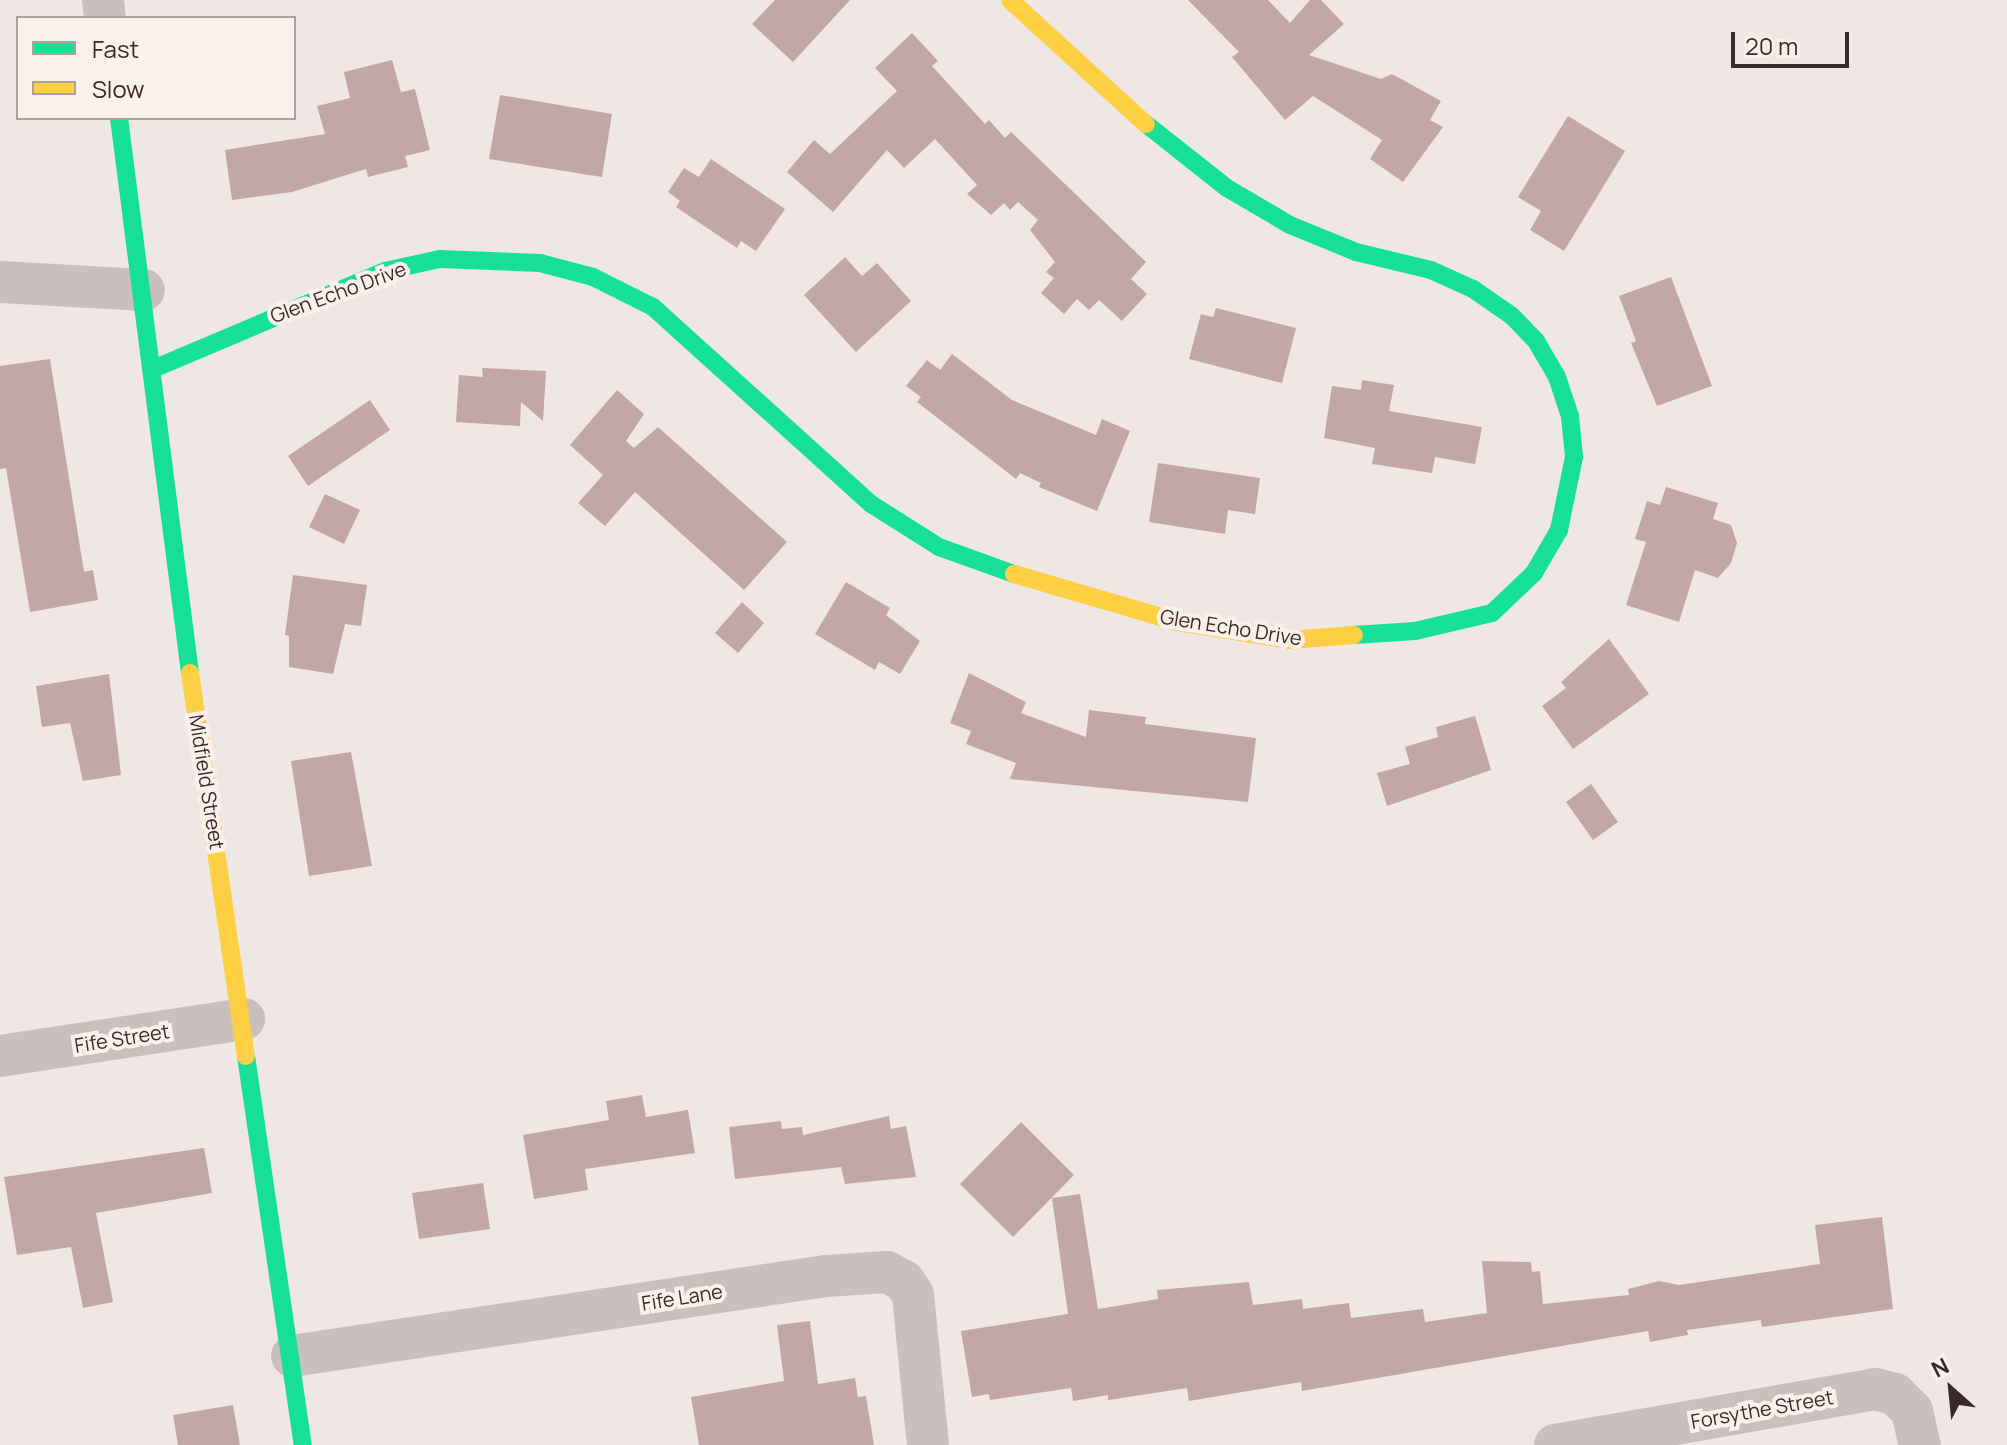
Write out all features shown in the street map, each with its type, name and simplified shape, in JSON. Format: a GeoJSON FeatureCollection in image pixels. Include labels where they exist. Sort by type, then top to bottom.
{"type":"FeatureCollection","features":[{"type":"Feature","properties":{"kind":"street","name":"Glen Echo Drive"},"geometry":{"type":"LineString","coordinates":[[153,369],[385,271],[454,259],[540,263],[593,277],[653,307],[871,504],[939,547],[981,564],[1178,622],[1290,640],[1415,631],[1492,613],[1534,573],[1559,530],[1574,457],[1570,416],[1557,377],[1536,341],[1512,316],[1473,289],[1431,270],[1343,247],[1290,225],[1227,188],[1112,97],[1010,0]]}},
{"type":"Feature","properties":{"kind":"street","name":"Midfield Street"},"geometry":{"type":"LineString","coordinates":[[119,120],[144,290],[182,617],[244,1019],[303,1445]]}},
{"type":"Feature","properties":{"kind":"street"},"geometry":{"type":"LineString","coordinates":[[0,282],[144,290]]}},
{"type":"Feature","properties":{"kind":"street","name":"Fife Street"},"geometry":{"type":"LineString","coordinates":[[0,1056],[244,1019]]}},
{"type":"Feature","properties":{"kind":"street","name":"Fife Lane"},"geometry":{"type":"LineString","coordinates":[[292,1356],[810,1278],[887,1272],[904,1281],[913,1295],[928,1445]]}},
{"type":"Feature","properties":{"kind":"street","name":"Forsythe Street"},"geometry":{"type":"LineString","coordinates":[[1555,1445],[1875,1389],[1895,1394],[1912,1411],[1920,1445]]}},
{"type":"Feature","properties":{"kind":"building"},"geometry":{"type":"Polygon","coordinates":[[[775,0],[850,0],[793,62],[752,24],[775,0]]]}},
{"type":"Feature","properties":{"kind":"building"},"geometry":{"type":"Polygon","coordinates":[[[1188,0],[1268,0],[1290,23],[1310,0],[1321,0],[1344,24],[1309,55],[1381,79],[1392,74],[1441,101],[1430,120],[1443,127],[1403,182],[1370,159],[1382,140],[1313,96],[1285,120],[1232,57],[1239,52],[1188,0]]]}},
{"type":"Feature","properties":{"kind":"building"},"geometry":{"type":"Polygon","coordinates":[[[912,33],[938,61],[932,66],[985,124],[989,120],[1005,138],[1011,132],[1146,262],[1131,279],[1147,294],[1122,321],[1099,300],[1089,310],[1077,299],[1064,314],[1041,293],[1054,278],[1046,272],[1055,262],[1030,230],[1038,220],[1018,202],[1010,210],[1004,203],[991,215],[967,194],[977,185],[935,139],[904,168],[887,150],[833,212],[787,172],[814,140],[830,154],[897,91],[875,68],[912,33]]]}},
{"type":"Feature","properties":{"kind":"building"},"geometry":{"type":"Polygon","coordinates":[[[392,60],[401,92],[415,89],[430,150],[405,156],[408,167],[368,177],[366,169],[292,192],[232,200],[225,150],[325,134],[317,106],[350,98],[344,72],[392,60]]]}},
{"type":"Feature","properties":{"kind":"building"},"geometry":{"type":"Polygon","coordinates":[[[500,95],[612,114],[602,177],[489,159],[500,95]]]}},
{"type":"Feature","properties":{"kind":"building"},"geometry":{"type":"Polygon","coordinates":[[[1568,116],[1625,151],[1564,251],[1530,230],[1541,211],[1518,197],[1568,116]]]}},
{"type":"Feature","properties":{"kind":"building"},"geometry":{"type":"Polygon","coordinates":[[[711,159],[785,209],[756,251],[741,241],[737,248],[676,207],[680,201],[668,192],[684,168],[699,177],[711,159]]]}},
{"type":"Feature","properties":{"kind":"building"},"geometry":{"type":"Polygon","coordinates":[[[845,257],[862,276],[877,263],[911,301],[856,352],[804,295],[845,257]]]}},
{"type":"Feature","properties":{"kind":"building"},"geometry":{"type":"Polygon","coordinates":[[[1671,277],[1712,386],[1657,406],[1631,343],[1636,341],[1619,296],[1671,277]]]}},
{"type":"Feature","properties":{"kind":"building"},"geometry":{"type":"Polygon","coordinates":[[[1216,308],[1296,328],[1282,383],[1189,359],[1201,314],[1213,317],[1216,308]]]}},
{"type":"Feature","properties":{"kind":"building"},"geometry":{"type":"Polygon","coordinates":[[[952,354],[1012,400],[1096,435],[1102,419],[1130,431],[1097,511],[1039,487],[1041,483],[1020,473],[1016,479],[917,402],[921,397],[906,386],[927,360],[940,370],[952,354]]]}},
{"type":"Feature","properties":{"kind":"building"},"geometry":{"type":"Polygon","coordinates":[[[50,359],[84,572],[93,570],[98,600],[30,612],[6,468],[0,469],[0,366],[50,359]]]}},
{"type":"Feature","properties":{"kind":"building"},"geometry":{"type":"Polygon","coordinates":[[[482,368],[546,371],[543,421],[521,402],[520,426],[456,422],[459,375],[483,377],[482,368]]]}},
{"type":"Feature","properties":{"kind":"building"},"geometry":{"type":"Polygon","coordinates":[[[1362,380],[1394,385],[1389,411],[1482,427],[1475,464],[1435,457],[1432,473],[1372,464],[1375,448],[1324,438],[1332,386],[1361,390],[1362,380]]]}},
{"type":"Feature","properties":{"kind":"building"},"geometry":{"type":"Polygon","coordinates":[[[617,390],[644,414],[626,441],[634,448],[658,427],[787,542],[744,590],[635,492],[605,526],[578,503],[603,475],[570,445],[617,390]]]}},
{"type":"Feature","properties":{"kind":"building"},"geometry":{"type":"Polygon","coordinates":[[[370,400],[390,430],[308,486],[288,456],[370,400]]]}},
{"type":"Feature","properties":{"kind":"building"},"geometry":{"type":"Polygon","coordinates":[[[1158,463],[1260,478],[1255,514],[1228,510],[1225,534],[1149,522],[1158,463]]]}},
{"type":"Feature","properties":{"kind":"building"},"geometry":{"type":"Polygon","coordinates":[[[1666,487],[1718,503],[1713,519],[1731,525],[1737,543],[1731,563],[1718,578],[1695,570],[1679,622],[1626,605],[1646,542],[1635,539],[1647,501],[1660,505],[1666,487]]]}},
{"type":"Feature","properties":{"kind":"building"},"geometry":{"type":"Polygon","coordinates":[[[325,494],[360,510],[344,544],[309,527],[325,494]]]}},
{"type":"Feature","properties":{"kind":"building"},"geometry":{"type":"Polygon","coordinates":[[[293,575],[367,585],[361,626],[345,624],[333,674],[289,667],[289,636],[285,635],[293,575]]]}},
{"type":"Feature","properties":{"kind":"building"},"geometry":{"type":"Polygon","coordinates":[[[846,582],[890,608],[886,615],[920,641],[900,674],[879,662],[875,670],[815,634],[846,582]]]}},
{"type":"Feature","properties":{"kind":"building"},"geometry":{"type":"Polygon","coordinates":[[[742,602],[764,623],[738,653],[715,633],[742,602]]]}},
{"type":"Feature","properties":{"kind":"building"},"geometry":{"type":"Polygon","coordinates":[[[1609,639],[1649,694],[1573,749],[1542,706],[1566,688],[1561,682],[1609,639]]]}},
{"type":"Feature","properties":{"kind":"building"},"geometry":{"type":"Polygon","coordinates":[[[969,673],[1026,702],[1021,713],[1086,737],[1089,710],[1146,717],[1145,724],[1256,738],[1248,802],[1010,779],[1016,763],[966,744],[971,731],[950,723],[969,673]]]}},
{"type":"Feature","properties":{"kind":"building"},"geometry":{"type":"Polygon","coordinates":[[[109,674],[121,775],[83,781],[70,723],[42,727],[36,686],[109,674]]]}},
{"type":"Feature","properties":{"kind":"building"},"geometry":{"type":"Polygon","coordinates":[[[1475,716],[1491,770],[1387,806],[1377,773],[1410,764],[1405,747],[1438,737],[1436,727],[1475,716]]]}},
{"type":"Feature","properties":{"kind":"building"},"geometry":{"type":"Polygon","coordinates":[[[351,752],[372,866],[309,876],[291,761],[351,752]]]}},
{"type":"Feature","properties":{"kind":"building"},"geometry":{"type":"Polygon","coordinates":[[[1591,784],[1618,822],[1593,840],[1566,802],[1591,784]]]}},
{"type":"Feature","properties":{"kind":"building"},"geometry":{"type":"Polygon","coordinates":[[[642,1095],[646,1117],[688,1110],[695,1153],[585,1169],[588,1190],[534,1199],[523,1135],[609,1120],[606,1101],[642,1095]]]}},
{"type":"Feature","properties":{"kind":"building"},"geometry":{"type":"Polygon","coordinates":[[[889,1116],[891,1129],[906,1126],[916,1177],[845,1184],[841,1167],[735,1179],[729,1127],[781,1121],[782,1129],[802,1127],[803,1135],[889,1116]]]}},
{"type":"Feature","properties":{"kind":"building"},"geometry":{"type":"Polygon","coordinates":[[[1021,1122],[1074,1175],[1013,1237],[960,1184],[1021,1122]]]}},
{"type":"Feature","properties":{"kind":"building"},"geometry":{"type":"Polygon","coordinates":[[[204,1148],[212,1193],[96,1213],[113,1302],[83,1308],[71,1247],[17,1255],[4,1177],[204,1148]]]}},
{"type":"Feature","properties":{"kind":"building"},"geometry":{"type":"Polygon","coordinates":[[[483,1183],[490,1229],[419,1239],[412,1193],[483,1183]]]}},
{"type":"Feature","properties":{"kind":"building"},"geometry":{"type":"Polygon","coordinates":[[[1080,1194],[1098,1309],[1158,1299],[1157,1290],[1249,1282],[1253,1305],[1302,1299],[1303,1309],[1349,1303],[1351,1318],[1423,1309],[1425,1322],[1487,1313],[1482,1261],[1531,1262],[1532,1272],[1540,1271],[1543,1304],[1629,1295],[1628,1289],[1659,1281],[1679,1285],[1820,1264],[1815,1225],[1882,1217],[1893,1309],[1762,1327],[1761,1320],[1687,1330],[1688,1335],[1650,1342],[1648,1331],[1302,1391],[1301,1382],[1189,1401],[1187,1388],[1108,1400],[1108,1395],[1073,1401],[1071,1388],[990,1400],[989,1394],[972,1397],[961,1331],[1068,1314],[1052,1198],[1080,1194]]]}},
{"type":"Feature","properties":{"kind":"building"},"geometry":{"type":"Polygon","coordinates":[[[810,1321],[818,1384],[855,1378],[858,1397],[866,1396],[874,1445],[699,1445],[691,1397],[784,1381],[777,1325],[810,1321]]]}},
{"type":"Feature","properties":{"kind":"building"},"geometry":{"type":"Polygon","coordinates":[[[233,1405],[240,1445],[178,1445],[173,1415],[233,1405]]]}},
{"type":"Feature","properties":{"kind":"traffic: fast"},"geometry":{"type":"LineString","coordinates":[[119,120],[190,673]]}},
{"type":"Feature","properties":{"kind":"traffic: fast"},"geometry":{"type":"LineString","coordinates":[[1146,124],[1227,188],[1290,225],[1356,252],[1431,270],[1473,289],[1512,316],[1536,341],[1557,377],[1570,416],[1574,457],[1559,530],[1534,573],[1492,613],[1415,631],[1354,635]]}},
{"type":"Feature","properties":{"kind":"traffic: fast"},"geometry":{"type":"LineString","coordinates":[[153,369],[385,271],[440,259],[540,263],[593,277],[653,307],[871,504],[939,547],[1014,574]]}},
{"type":"Feature","properties":{"kind":"traffic: fast"},"geometry":{"type":"LineString","coordinates":[[246,1056],[303,1445]]}},
{"type":"Feature","properties":{"kind":"traffic: slow"},"geometry":{"type":"LineString","coordinates":[[1010,0],[1146,124]]}},
{"type":"Feature","properties":{"kind":"traffic: slow"},"geometry":{"type":"LineString","coordinates":[[1014,574],[1178,622],[1290,640],[1354,635]]}},
{"type":"Feature","properties":{"kind":"traffic: slow"},"geometry":{"type":"LineString","coordinates":[[190,673],[246,1056]]}}]}
